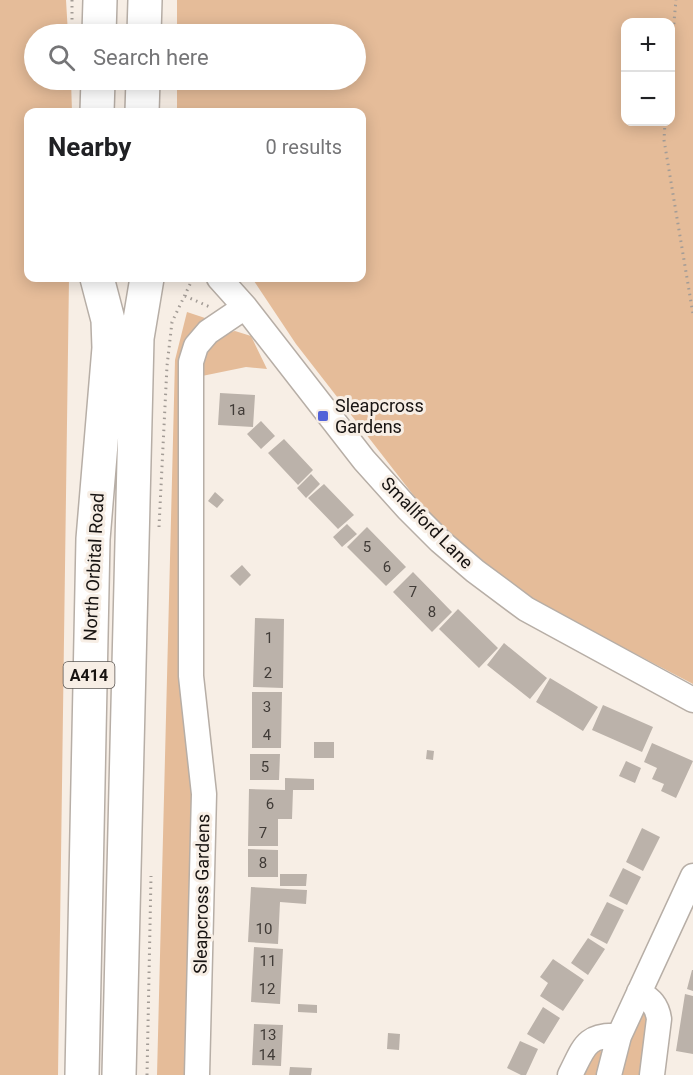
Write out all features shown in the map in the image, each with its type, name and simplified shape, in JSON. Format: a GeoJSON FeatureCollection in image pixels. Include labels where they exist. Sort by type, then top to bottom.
{"type":"FeatureCollection","features":[{"type":"Feature","properties":{"kind":"highway"},"geometry":{"type":"LineString","coordinates":[[99,24],[100,0]]}},
{"type":"Feature","properties":{"kind":"highway"},"geometry":{"type":"LineString","coordinates":[[144,24],[145,0]]}},
{"type":"Feature","properties":{"kind":"highway"},"geometry":{"type":"LineString","coordinates":[[97,108],[98,90]]}},
{"type":"Feature","properties":{"kind":"highway"},"geometry":{"type":"LineString","coordinates":[[142,108],[143,90]]}},
{"type":"Feature","properties":{"kind":"highway","name":"North Orbital Road"},"geometry":{"type":"LineString","coordinates":[[82,1075],[93,539],[109,348],[108,320],[98,282]]}},
{"type":"Feature","properties":{"kind":"highway","name":"North Orbital Road"},"geometry":{"type":"LineString","coordinates":[[119,1075],[137,338],[146,282]]}},
{"type":"Feature","properties":{"kind":"street","name":"Smallford Lane"},"geometry":{"type":"LineString","coordinates":[[219,282],[245,307],[364,460],[440,541],[475,571],[526,609],[693,700]]}},
{"type":"Feature","properties":{"kind":"street","name":"Sleapcross Gardens"},"geometry":{"type":"LineString","coordinates":[[197,1075],[204,794],[190,676],[191,362],[195,346],[208,332],[245,307]]}},
{"type":"Feature","properties":{"kind":"street"},"geometry":{"type":"LineString","coordinates":[[609,1075],[619,1036],[693,876]]}},
{"type":"Feature","properties":{"kind":"street"},"geometry":{"type":"LineString","coordinates":[[639,992],[653,1001],[658,1010],[659,1019],[652,1075]]}},
{"type":"Feature","properties":{"kind":"street"},"geometry":{"type":"LineString","coordinates":[[570,1075],[584,1048],[591,1040],[602,1035],[619,1036]]}},
{"type":"Feature","properties":{"kind":"path"},"geometry":{"type":"LineString","coordinates":[[72,0],[72,24]]}},
{"type":"Feature","properties":{"kind":"path"},"geometry":{"type":"LineString","coordinates":[[674,18],[676,0]]}},
{"type":"Feature","properties":{"kind":"path"},"geometry":{"type":"LineString","coordinates":[[665,126],[664,140],[693,314]]}},
{"type":"Feature","properties":{"kind":"path"},"geometry":{"type":"LineString","coordinates":[[159,529],[167,366],[172,322],[191,282]]}},
{"type":"Feature","properties":{"kind":"path"},"geometry":{"type":"LineString","coordinates":[[147,1075],[151,868]]}},
{"type":"Feature","properties":{"kind":"shaded area"},"geometry":{"type":"Polygon","coordinates":[[[0,0],[66,0],[67,24],[24,24],[24,90],[71,90],[72,108],[24,108],[24,282],[69,282],[58,1075],[0,1075],[0,0]]]}},
{"type":"Feature","properties":{"kind":"shaded area"},"geometry":{"type":"Polygon","coordinates":[[[177,0],[693,0],[693,684],[523,595],[463,549],[428,514],[296,344],[255,282],[366,282],[366,108],[177,108],[177,90],[366,90],[366,24],[177,24],[177,0]]]}},
{"type":"Feature","properties":{"kind":"shaded area"},"geometry":{"type":"Polygon","coordinates":[[[187,312],[208,319],[191,345],[196,795],[190,1075],[157,1075],[175,360],[187,312]]]}},
{"type":"Feature","properties":{"kind":"shaded area"},"geometry":{"type":"Polygon","coordinates":[[[235,331],[251,336],[267,369],[246,367],[202,376],[203,359],[208,346],[226,333],[235,331]]]}},
{"type":"Feature","properties":{"kind":"shaded area"},"geometry":{"type":"Polygon","coordinates":[[[651,1007],[644,1075],[619,1075],[640,1009],[651,1007]]]}},
{"type":"Feature","properties":{"kind":"shaded area"},"geometry":{"type":"Polygon","coordinates":[[[600,1050],[604,1056],[600,1075],[577,1075],[586,1058],[600,1050]]]}},
{"type":"Feature","properties":{"kind":"building"},"geometry":{"type":"Polygon","coordinates":[[[220,393],[255,395],[253,427],[218,425],[220,393]]]}},
{"type":"Feature","properties":{"kind":"building"},"geometry":{"type":"Polygon","coordinates":[[[261,421],[275,436],[261,449],[247,434],[261,421]]]}},
{"type":"Feature","properties":{"kind":"building"},"geometry":{"type":"Polygon","coordinates":[[[284,439],[313,470],[298,485],[268,453],[284,439]]]}},
{"type":"Feature","properties":{"kind":"building"},"geometry":{"type":"Polygon","coordinates":[[[311,474],[320,484],[306,498],[297,488],[311,474]]]}},
{"type":"Feature","properties":{"kind":"building"},"geometry":{"type":"Polygon","coordinates":[[[324,484],[354,515],[338,529],[308,498],[324,484]]]}},
{"type":"Feature","properties":{"kind":"building"},"geometry":{"type":"Polygon","coordinates":[[[215,492],[224,500],[217,508],[208,501],[215,492]]]}},
{"type":"Feature","properties":{"kind":"building"},"geometry":{"type":"Polygon","coordinates":[[[347,524],[357,534],[342,547],[333,537],[347,524]]]}},
{"type":"Feature","properties":{"kind":"building"},"geometry":{"type":"Polygon","coordinates":[[[367,527],[406,567],[386,586],[347,547],[367,527]]]}},
{"type":"Feature","properties":{"kind":"building"},"geometry":{"type":"Polygon","coordinates":[[[242,565],[251,575],[240,586],[230,576],[242,565]]]}},
{"type":"Feature","properties":{"kind":"building"},"geometry":{"type":"Polygon","coordinates":[[[413,572],[452,612],[432,632],[393,592],[413,572]]]}},
{"type":"Feature","properties":{"kind":"building"},"geometry":{"type":"Polygon","coordinates":[[[458,609],[498,648],[479,668],[439,629],[458,609]]]}},
{"type":"Feature","properties":{"kind":"building"},"geometry":{"type":"Polygon","coordinates":[[[255,618],[284,619],[283,688],[253,687],[255,618]]]}},
{"type":"Feature","properties":{"kind":"building"},"geometry":{"type":"Polygon","coordinates":[[[504,643],[547,678],[530,699],[487,665],[504,643]]]}},
{"type":"Feature","properties":{"kind":"building"},"geometry":{"type":"Polygon","coordinates":[[[550,678],[598,707],[583,731],[536,702],[550,678]]]}},
{"type":"Feature","properties":{"kind":"building"},"geometry":{"type":"Polygon","coordinates":[[[252,692],[282,692],[281,748],[252,748],[252,692]]]}},
{"type":"Feature","properties":{"kind":"building"},"geometry":{"type":"Polygon","coordinates":[[[603,705],[653,727],[642,752],[592,730],[603,705]]]}},
{"type":"Feature","properties":{"kind":"building"},"geometry":{"type":"Polygon","coordinates":[[[314,742],[334,742],[334,758],[314,758],[314,742]]]}},
{"type":"Feature","properties":{"kind":"building"},"geometry":{"type":"Polygon","coordinates":[[[652,743],[693,761],[676,798],[661,791],[664,784],[652,779],[657,768],[644,762],[652,743]]]}},
{"type":"Feature","properties":{"kind":"building"},"geometry":{"type":"Polygon","coordinates":[[[427,750],[434,751],[433,760],[426,759],[427,750]]]}},
{"type":"Feature","properties":{"kind":"building"},"geometry":{"type":"Polygon","coordinates":[[[250,754],[280,754],[279,780],[250,780],[250,754]]]}},
{"type":"Feature","properties":{"kind":"building"},"geometry":{"type":"Polygon","coordinates":[[[626,761],[641,768],[635,783],[619,776],[626,761]]]}},
{"type":"Feature","properties":{"kind":"building"},"geometry":{"type":"Polygon","coordinates":[[[285,778],[314,779],[314,790],[293,790],[292,819],[278,819],[278,846],[248,846],[249,789],[285,790],[285,778]]]}},
{"type":"Feature","properties":{"kind":"building"},"geometry":{"type":"Polygon","coordinates":[[[642,828],[660,837],[643,871],[626,862],[642,828]]]}},
{"type":"Feature","properties":{"kind":"building"},"geometry":{"type":"Polygon","coordinates":[[[248,849],[278,850],[278,877],[248,877],[248,849]]]}},
{"type":"Feature","properties":{"kind":"building"},"geometry":{"type":"Polygon","coordinates":[[[623,868],[641,877],[627,905],[609,896],[623,868]]]}},
{"type":"Feature","properties":{"kind":"building"},"geometry":{"type":"Polygon","coordinates":[[[280,874],[307,874],[306,886],[280,886],[280,874]]]}},
{"type":"Feature","properties":{"kind":"building"},"geometry":{"type":"Polygon","coordinates":[[[251,887],[307,890],[306,904],[280,902],[278,944],[248,942],[251,887]]]}},
{"type":"Feature","properties":{"kind":"building"},"geometry":{"type":"Polygon","coordinates":[[[607,902],[624,910],[607,944],[590,935],[607,902]]]}},
{"type":"Feature","properties":{"kind":"building"},"geometry":{"type":"Polygon","coordinates":[[[588,938],[605,949],[588,975],[571,963],[588,938]]]}},
{"type":"Feature","properties":{"kind":"building"},"geometry":{"type":"Polygon","coordinates":[[[254,947],[283,949],[280,1004],[251,1002],[254,947]]]}},
{"type":"Feature","properties":{"kind":"building"},"geometry":{"type":"Polygon","coordinates":[[[553,959],[584,980],[563,1011],[540,996],[548,983],[540,977],[553,959]]]}},
{"type":"Feature","properties":{"kind":"building"},"geometry":{"type":"Polygon","coordinates":[[[693,970],[693,991],[687,989],[693,970]]]}},
{"type":"Feature","properties":{"kind":"building"},"geometry":{"type":"Polygon","coordinates":[[[685,994],[693,996],[693,1054],[676,1051],[685,994]]]}},
{"type":"Feature","properties":{"kind":"building"},"geometry":{"type":"Polygon","coordinates":[[[298,1004],[317,1005],[317,1013],[298,1012],[298,1004]]]}},
{"type":"Feature","properties":{"kind":"building"},"geometry":{"type":"Polygon","coordinates":[[[543,1007],[560,1018],[544,1044],[527,1034],[543,1007]]]}},
{"type":"Feature","properties":{"kind":"building"},"geometry":{"type":"Polygon","coordinates":[[[254,1024],[283,1025],[281,1066],[252,1065],[254,1024]]]}},
{"type":"Feature","properties":{"kind":"building"},"geometry":{"type":"Polygon","coordinates":[[[388,1033],[400,1034],[399,1050],[387,1049],[388,1033]]]}},
{"type":"Feature","properties":{"kind":"building"},"geometry":{"type":"Polygon","coordinates":[[[520,1041],[538,1049],[526,1075],[507,1068],[520,1041]]]}},
{"type":"Feature","properties":{"kind":"building"},"geometry":{"type":"Polygon","coordinates":[[[290,1067],[312,1068],[311,1075],[289,1075],[290,1067]]]}},
{"type":"Feature","properties":{"kind":"place","name":"Sleapcross Gardens"},"geometry":{"type":"Point","coordinates":[323,416]}}]}
